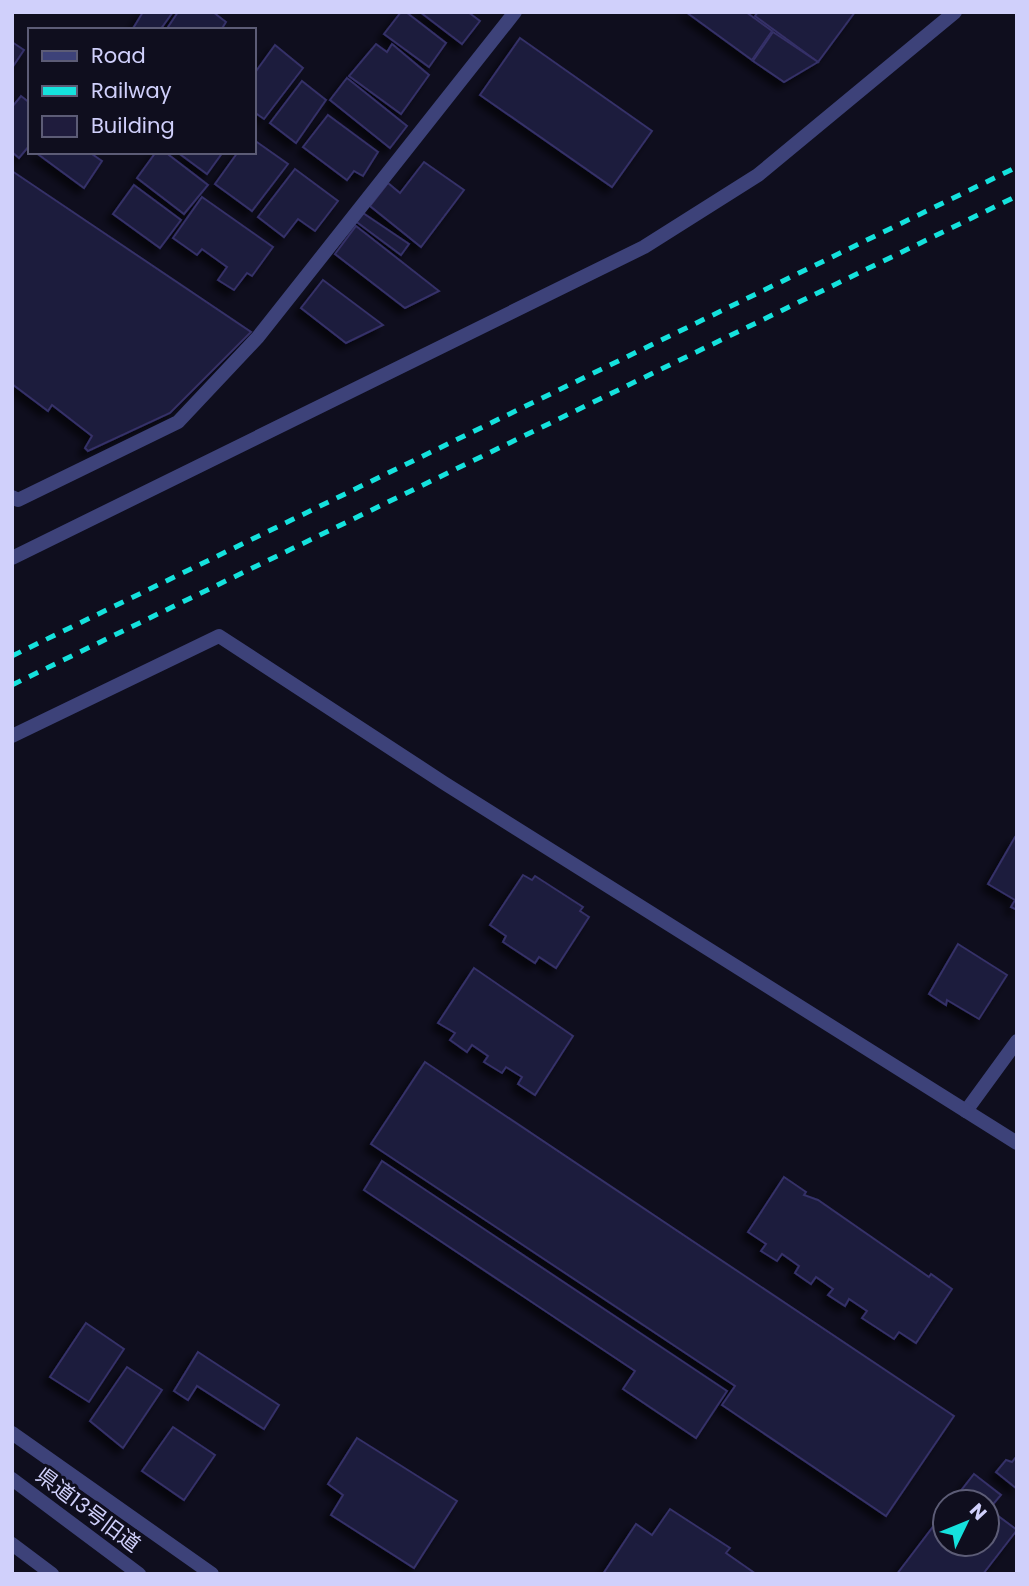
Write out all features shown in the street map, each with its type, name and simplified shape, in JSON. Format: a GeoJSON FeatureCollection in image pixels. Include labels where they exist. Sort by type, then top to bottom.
{"type":"FeatureCollection","features":[{"type":"Feature","properties":{"kind":"street"},"geometry":{"type":"LineString","coordinates":[[12,497],[18,500],[178,422],[258,337],[515,12]]}},
{"type":"Feature","properties":{"kind":"street"},"geometry":{"type":"LineString","coordinates":[[12,558],[644,247],[758,175],[955,12]]}},
{"type":"Feature","properties":{"kind":"street"},"geometry":{"type":"LineString","coordinates":[[12,736],[219,636],[455,790],[1017,1143]]}},
{"type":"Feature","properties":{"kind":"street"},"geometry":{"type":"LineString","coordinates":[[966,1111],[1017,1041]]}},
{"type":"Feature","properties":{"kind":"street"},"geometry":{"type":"LineString","coordinates":[[12,1433],[212,1574]]}},
{"type":"Feature","properties":{"kind":"street","name":"県道13号旧道"},"geometry":{"type":"LineString","coordinates":[[12,1479],[139,1574]]}},
{"type":"Feature","properties":{"kind":"street"},"geometry":{"type":"LineString","coordinates":[[12,1544],[52,1574]]}},
{"type":"Feature","properties":{"kind":"building"},"geometry":{"type":"Polygon","coordinates":[[[143,12],[173,12],[161,28],[133,28],[143,12]]]}},
{"type":"Feature","properties":{"kind":"building"},"geometry":{"type":"Polygon","coordinates":[[[178,12],[213,12],[226,22],[222,28],[167,28],[178,12]]]}},
{"type":"Feature","properties":{"kind":"building"},"geometry":{"type":"Polygon","coordinates":[[[401,12],[406,12],[446,43],[429,67],[384,34],[401,12]]]}},
{"type":"Feature","properties":{"kind":"building"},"geometry":{"type":"Polygon","coordinates":[[[420,12],[468,12],[480,21],[462,44],[420,12]]]}},
{"type":"Feature","properties":{"kind":"building"},"geometry":{"type":"Polygon","coordinates":[[[686,12],[746,12],[772,31],[752,60],[686,12]]]}},
{"type":"Feature","properties":{"kind":"building"},"geometry":{"type":"Polygon","coordinates":[[[758,12],[855,12],[818,62],[755,16],[758,12]]]}},
{"type":"Feature","properties":{"kind":"building"},"geometry":{"type":"Polygon","coordinates":[[[773,32],[818,62],[784,82],[753,61],[773,32]]]}},
{"type":"Feature","properties":{"kind":"building"},"geometry":{"type":"Polygon","coordinates":[[[520,38],[652,131],[612,187],[480,95],[520,38]]]}},
{"type":"Feature","properties":{"kind":"building"},"geometry":{"type":"Polygon","coordinates":[[[12,42],[24,50],[12,68],[12,42]]]}},
{"type":"Feature","properties":{"kind":"building"},"geometry":{"type":"Polygon","coordinates":[[[376,44],[387,52],[392,44],[429,75],[401,114],[349,76],[376,44]]]}},
{"type":"Feature","properties":{"kind":"building"},"geometry":{"type":"Polygon","coordinates":[[[275,45],[303,68],[264,119],[256,113],[256,71],[275,45]]]}},
{"type":"Feature","properties":{"kind":"building"},"geometry":{"type":"Polygon","coordinates":[[[347,78],[407,126],[390,148],[330,100],[347,78]]]}},
{"type":"Feature","properties":{"kind":"building"},"geometry":{"type":"Polygon","coordinates":[[[302,81],[326,100],[296,143],[270,123],[302,81]]]}},
{"type":"Feature","properties":{"kind":"building"},"geometry":{"type":"Polygon","coordinates":[[[21,96],[28,101],[28,147],[19,158],[12,152],[12,107],[21,96]]]}},
{"type":"Feature","properties":{"kind":"building"},"geometry":{"type":"Polygon","coordinates":[[[328,115],[378,152],[363,176],[354,171],[347,180],[303,147],[328,115]]]}},
{"type":"Feature","properties":{"kind":"building"},"geometry":{"type":"Polygon","coordinates":[[[256,141],[288,164],[252,211],[215,184],[237,154],[256,154],[256,141]]]}},
{"type":"Feature","properties":{"kind":"building"},"geometry":{"type":"Polygon","coordinates":[[[38,154],[92,154],[102,161],[84,188],[38,154]]]}},
{"type":"Feature","properties":{"kind":"building"},"geometry":{"type":"Polygon","coordinates":[[[155,154],[168,154],[208,185],[184,214],[137,178],[155,154]]]}},
{"type":"Feature","properties":{"kind":"building"},"geometry":{"type":"Polygon","coordinates":[[[180,154],[222,154],[207,174],[180,154]]]}},
{"type":"Feature","properties":{"kind":"building"},"geometry":{"type":"Polygon","coordinates":[[[424,162],[464,190],[421,247],[370,206],[388,183],[400,193],[424,162]]]}},
{"type":"Feature","properties":{"kind":"building"},"geometry":{"type":"Polygon","coordinates":[[[295,169],[338,201],[315,231],[298,219],[284,237],[258,217],[295,169]]]}},
{"type":"Feature","properties":{"kind":"building"},"geometry":{"type":"Polygon","coordinates":[[[12,171],[251,332],[170,413],[88,451],[85,448],[92,436],[52,405],[48,411],[12,384],[12,171]]]}},
{"type":"Feature","properties":{"kind":"building"},"geometry":{"type":"Polygon","coordinates":[[[134,185],[181,220],[160,248],[113,214],[134,185]]]}},
{"type":"Feature","properties":{"kind":"building"},"geometry":{"type":"Polygon","coordinates":[[[202,197],[273,247],[252,276],[247,273],[234,290],[218,280],[227,267],[202,249],[197,255],[173,238],[202,197]]]}},
{"type":"Feature","properties":{"kind":"building"},"geometry":{"type":"Polygon","coordinates":[[[360,211],[409,244],[401,255],[354,220],[360,211]]]}},
{"type":"Feature","properties":{"kind":"building"},"geometry":{"type":"Polygon","coordinates":[[[356,226],[439,291],[405,308],[335,254],[356,226]]]}},
{"type":"Feature","properties":{"kind":"building"},"geometry":{"type":"Polygon","coordinates":[[[323,280],[383,325],[346,343],[301,308],[323,280]]]}},
{"type":"Feature","properties":{"kind":"building"},"geometry":{"type":"Polygon","coordinates":[[[1015,837],[1017,910],[1011,907],[1015,900],[988,884],[1015,837]]]}},
{"type":"Feature","properties":{"kind":"building"},"geometry":{"type":"Polygon","coordinates":[[[523,875],[532,880],[535,876],[583,907],[580,911],[589,917],[556,968],[539,957],[535,963],[503,942],[506,936],[490,925],[523,875]]]}},
{"type":"Feature","properties":{"kind":"building"},"geometry":{"type":"Polygon","coordinates":[[[958,944],[1007,975],[979,1019],[947,1000],[946,1005],[929,994],[958,944]]]}},
{"type":"Feature","properties":{"kind":"building"},"geometry":{"type":"Polygon","coordinates":[[[474,968],[573,1036],[535,1095],[518,1084],[522,1077],[506,1067],[502,1073],[484,1062],[488,1056],[472,1045],[467,1052],[450,1040],[455,1033],[438,1023],[474,968]]]}},
{"type":"Feature","properties":{"kind":"building"},"geometry":{"type":"Polygon","coordinates":[[[425,1062],[954,1416],[886,1516],[722,1405],[735,1386],[371,1144],[425,1062]]]}},
{"type":"Feature","properties":{"kind":"building"},"geometry":{"type":"Polygon","coordinates":[[[382,1161],[727,1391],[696,1438],[623,1389],[635,1371],[364,1190],[382,1161]]]}},
{"type":"Feature","properties":{"kind":"building"},"geometry":{"type":"Polygon","coordinates":[[[784,1177],[806,1192],[804,1195],[818,1200],[929,1277],[931,1274],[952,1289],[916,1343],[899,1332],[894,1339],[862,1318],[867,1311],[849,1299],[845,1306],[828,1295],[833,1289],[816,1277],[811,1284],[795,1273],[799,1266],[782,1254],[777,1261],[761,1251],[766,1244],[748,1232],[784,1177]]]}},
{"type":"Feature","properties":{"kind":"building"},"geometry":{"type":"Polygon","coordinates":[[[86,1323],[124,1349],[89,1402],[50,1377],[86,1323]]]}},
{"type":"Feature","properties":{"kind":"building"},"geometry":{"type":"Polygon","coordinates":[[[198,1352],[279,1405],[264,1429],[197,1386],[188,1400],[174,1391],[198,1352]]]}},
{"type":"Feature","properties":{"kind":"building"},"geometry":{"type":"Polygon","coordinates":[[[127,1367],[162,1390],[123,1448],[90,1421],[127,1367]]]}},
{"type":"Feature","properties":{"kind":"building"},"geometry":{"type":"Polygon","coordinates":[[[173,1427],[215,1455],[184,1500],[142,1471],[173,1427]]]}},
{"type":"Feature","properties":{"kind":"building"},"geometry":{"type":"Polygon","coordinates":[[[357,1438],[457,1501],[414,1568],[331,1515],[343,1495],[328,1484],[357,1438]]]}},
{"type":"Feature","properties":{"kind":"building"},"geometry":{"type":"Polygon","coordinates":[[[1016,1457],[1017,1489],[996,1472],[1006,1460],[1012,1462],[1016,1457]]]}},
{"type":"Feature","properties":{"kind":"building"},"geometry":{"type":"Polygon","coordinates":[[[974,1474],[992,1488],[963,1488],[974,1474]]]}},
{"type":"Feature","properties":{"kind":"building"},"geometry":{"type":"Polygon","coordinates":[[[670,1509],[730,1548],[726,1553],[756,1574],[603,1574],[636,1524],[652,1535],[670,1509]]]}},
{"type":"Feature","properties":{"kind":"building"},"geometry":{"type":"Polygon","coordinates":[[[1001,1518],[1017,1530],[1001,1551],[1001,1518]]]}},
{"type":"Feature","properties":{"kind":"building"},"geometry":{"type":"Polygon","coordinates":[[[931,1529],[931,1558],[995,1558],[983,1574],[897,1574],[931,1529]]]}},
{"type":"Feature","properties":{"kind":"railway"},"geometry":{"type":"LineString","coordinates":[[12,656],[1017,167]]}},
{"type":"Feature","properties":{"kind":"railway"},"geometry":{"type":"LineString","coordinates":[[12,685],[1017,196]]}}]}
